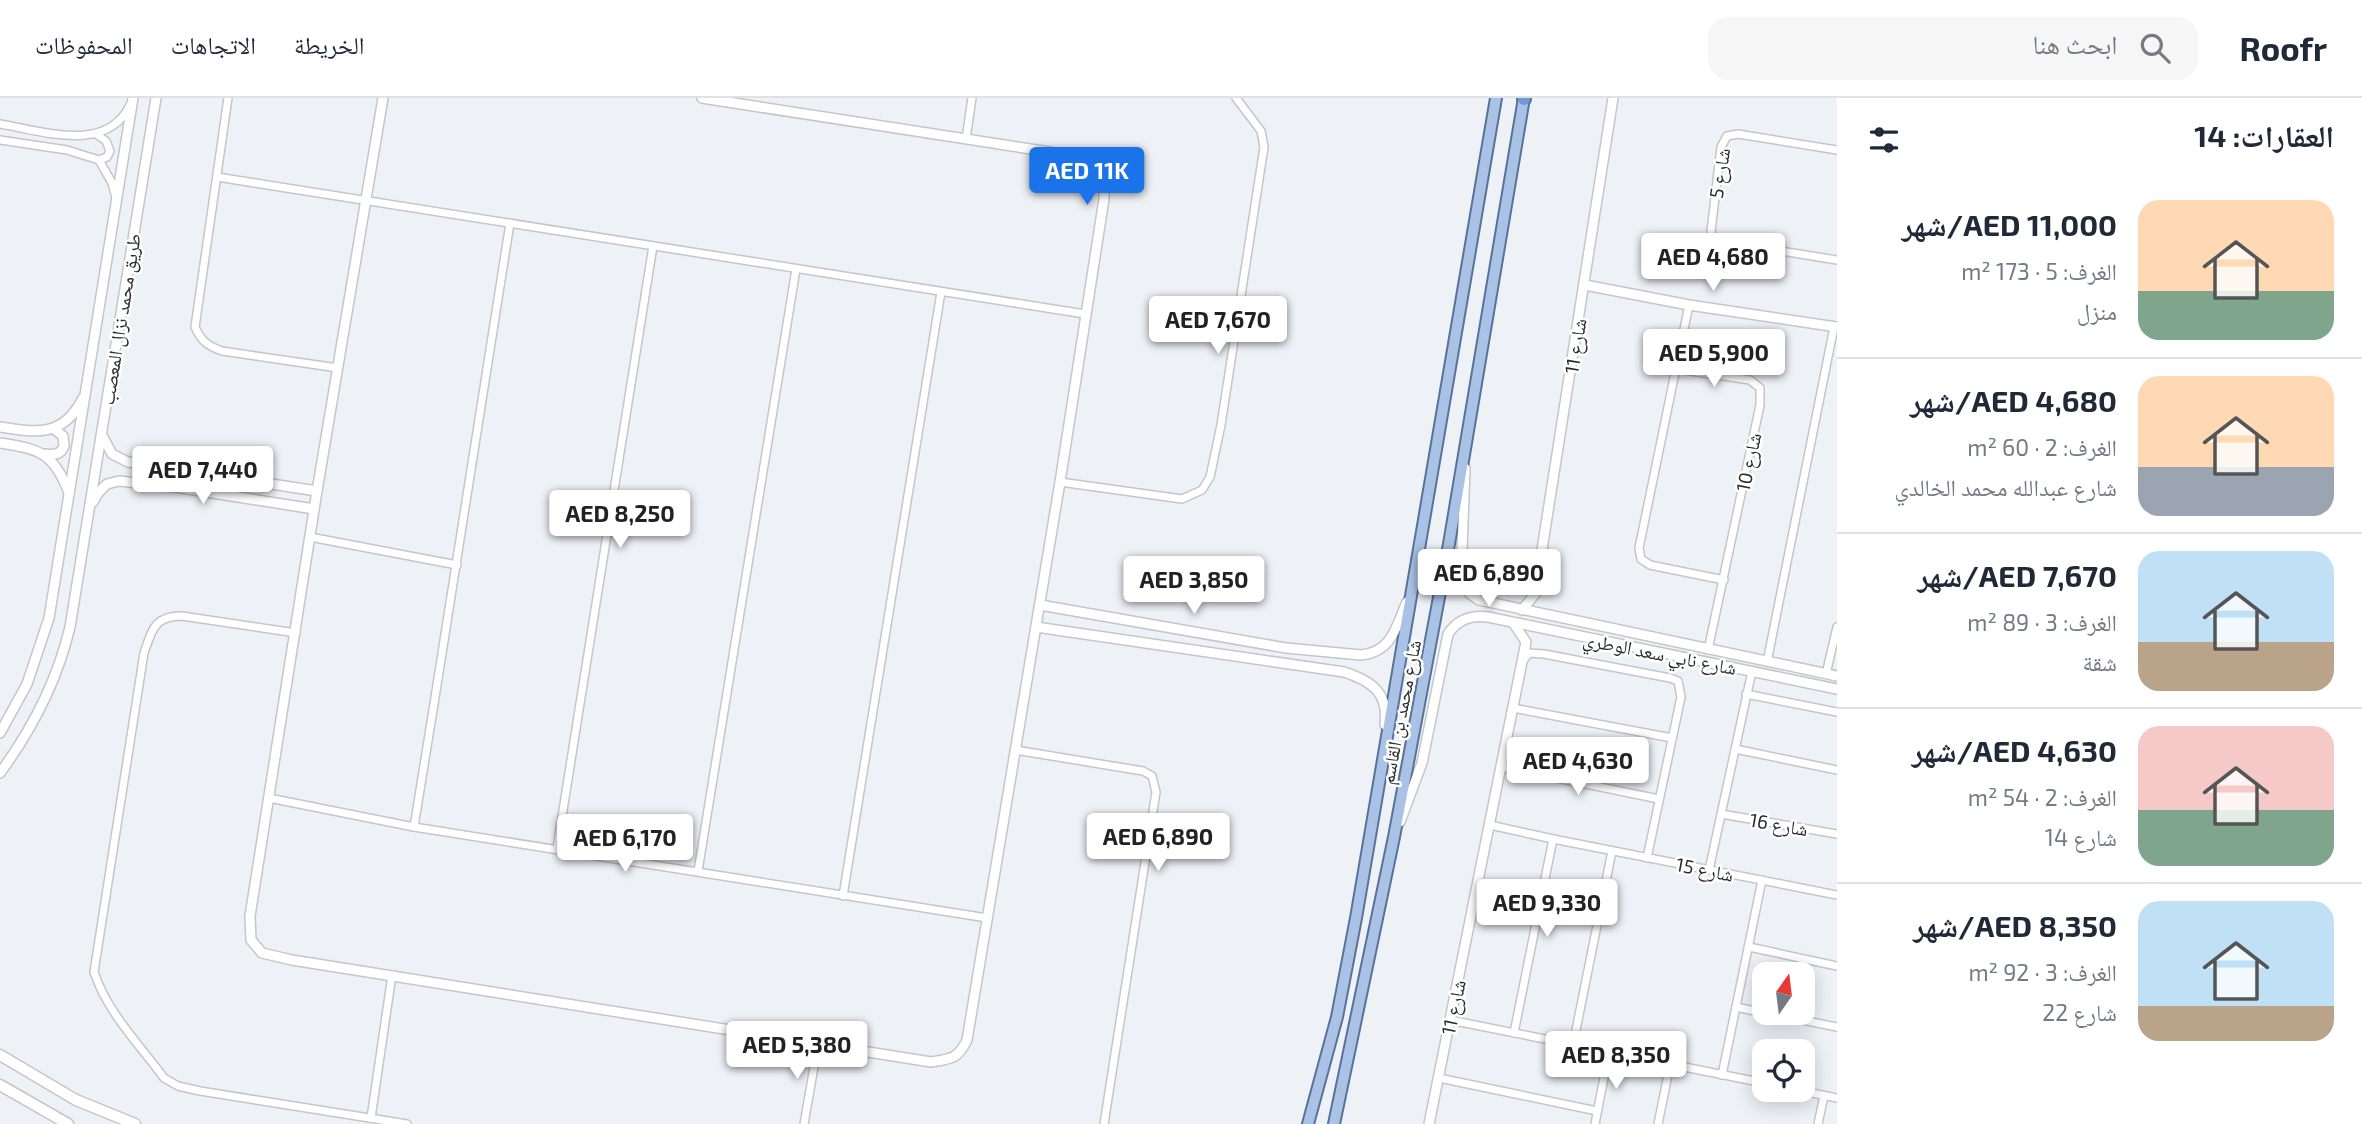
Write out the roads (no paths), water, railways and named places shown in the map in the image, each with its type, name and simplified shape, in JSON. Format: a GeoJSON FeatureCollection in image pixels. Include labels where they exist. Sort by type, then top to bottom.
{"type":"FeatureCollection","features":[{"type":"Feature","properties":{"kind":"main road","name":"شارع محمد بن القاسم"},"geometry":{"type":"LineString","coordinates":[[1308,1124],[1337,1017],[1356,918],[1496,98]]}},
{"type":"Feature","properties":{"kind":"main road","name":"شارع محمد بن القاسم"},"geometry":{"type":"LineString","coordinates":[[1334,1124],[1395,837],[1466,444],[1524,98]]}},
{"type":"Feature","properties":{"kind":"main road"},"geometry":{"type":"LineString","coordinates":[[1328,1124],[1352,1019],[1347,1013],[1337,1017]]}},
{"type":"Feature","properties":{"kind":"main road"},"geometry":{"type":"LineString","coordinates":[[0,1055],[76,1100],[135,1124]]}},
{"type":"Feature","properties":{"kind":"main road"},"geometry":{"type":"LineString","coordinates":[[0,1085],[68,1124]]}},
{"type":"Feature","properties":{"kind":"street"},"geometry":{"type":"LineString","coordinates":[[0,124],[85,136],[96,134],[118,124],[133,98]]}},
{"type":"Feature","properties":{"kind":"street","name":"طريق محمد نزال المعصب"},"geometry":{"type":"LineString","coordinates":[[0,733],[27,684],[49,618],[133,98]]}},
{"type":"Feature","properties":{"kind":"street","name":"طريق محمد نزال المعصب"},"geometry":{"type":"LineString","coordinates":[[0,773],[31,728],[64,656],[76,600],[156,98]]}},
{"type":"Feature","properties":{"kind":"street"},"geometry":{"type":"LineString","coordinates":[[228,98],[195,327],[199,338],[222,351],[338,368]]}},
{"type":"Feature","properties":{"kind":"street"},"geometry":{"type":"LineString","coordinates":[[383,98],[314,509],[250,916],[251,940],[262,953],[292,960],[931,1062],[951,1059],[961,1053],[967,1040],[1060,482],[1104,199],[1104,183],[1101,172],[1090,163],[1069,156],[702,98]]}},
{"type":"Feature","properties":{"kind":"street"},"geometry":{"type":"LineString","coordinates":[[966,139],[972,98]]}},
{"type":"Feature","properties":{"kind":"street"},"geometry":{"type":"LineString","coordinates":[[1060,482],[1182,499],[1202,490],[1210,477],[1221,425],[1264,147],[1261,131],[1236,98]]}},
{"type":"Feature","properties":{"kind":"street","name":"شارع 11"},"geometry":{"type":"LineString","coordinates":[[1535,594],[1613,98]]}},
{"type":"Feature","properties":{"kind":"street"},"geometry":{"type":"LineString","coordinates":[[0,140],[67,150],[99,160],[107,157],[110,151],[106,141],[96,134]]}},
{"type":"Feature","properties":{"kind":"street","name":"شارع 5"},"geometry":{"type":"LineString","coordinates":[[1837,149],[1738,134],[1727,136],[1721,147],[1711,231],[1713,237],[1719,240],[1837,260]]}},
{"type":"Feature","properties":{"kind":"street"},"geometry":{"type":"LineString","coordinates":[[99,160],[112,183],[117,200]]}},
{"type":"Feature","properties":{"kind":"street"},"geometry":{"type":"LineString","coordinates":[[217,177],[1085,314]]}},
{"type":"Feature","properties":{"kind":"street"},"geometry":{"type":"LineString","coordinates":[[414,827],[510,223]]}},
{"type":"Feature","properties":{"kind":"street"},"geometry":{"type":"LineString","coordinates":[[557,848],[653,246]]}},
{"type":"Feature","properties":{"kind":"street"},"geometry":{"type":"LineString","coordinates":[[698,871],[796,269]]}},
{"type":"Feature","properties":{"kind":"street"},"geometry":{"type":"LineString","coordinates":[[1585,285],[1689,305],[1835,327],[1767,662]]}},
{"type":"Feature","properties":{"kind":"street"},"geometry":{"type":"LineString","coordinates":[[843,896],[941,292]]}},
{"type":"Feature","properties":{"kind":"street"},"geometry":{"type":"LineString","coordinates":[[1689,305],[1639,548],[1641,559],[1650,565],[1724,580]]}},
{"type":"Feature","properties":{"kind":"street","name":"شارع 10"},"geometry":{"type":"LineString","coordinates":[[1677,369],[1750,380],[1760,388],[1760,405],[1708,650]]}},
{"type":"Feature","properties":{"kind":"street"},"geometry":{"type":"LineString","coordinates":[[0,427],[30,431],[54,429],[75,412],[86,390]]}},
{"type":"Feature","properties":{"kind":"street"},"geometry":{"type":"LineString","coordinates":[[0,443],[56,455],[64,446],[63,436],[54,429]]}},
{"type":"Feature","properties":{"kind":"street"},"geometry":{"type":"LineString","coordinates":[[102,430],[107,448],[119,459],[178,471],[317,491]]}},
{"type":"Feature","properties":{"kind":"street","name":"شارع نابي سعد الوطري"},"geometry":{"type":"LineString","coordinates":[[1466,444],[1461,565],[1463,585],[1479,600],[1837,676]]}},
{"type":"Feature","properties":{"kind":"street"},"geometry":{"type":"LineString","coordinates":[[45,454],[58,468],[69,493]]}},
{"type":"Feature","properties":{"kind":"street"},"geometry":{"type":"LineString","coordinates":[[174,487],[178,471]]}},
{"type":"Feature","properties":{"kind":"street"},"geometry":{"type":"LineString","coordinates":[[90,508],[98,493],[112,482],[119,481],[314,509]]}},
{"type":"Feature","properties":{"kind":"street"},"geometry":{"type":"LineString","coordinates":[[310,537],[457,565]]}},
{"type":"Feature","properties":{"kind":"street"},"geometry":{"type":"LineString","coordinates":[[1040,605],[1286,648],[1370,654],[1384,647],[1392,638],[1410,594]]}},
{"type":"Feature","properties":{"kind":"street"},"geometry":{"type":"LineString","coordinates":[[1521,610],[1535,594],[1545,615]]}},
{"type":"Feature","properties":{"kind":"street"},"geometry":{"type":"LineString","coordinates":[[1508,607],[1503,613],[1526,642],[1560,625],[1558,618]]}},
{"type":"Feature","properties":{"kind":"street"},"geometry":{"type":"LineString","coordinates":[[296,633],[182,616],[169,616],[158,622],[152,631],[144,653],[94,972],[99,988],[115,1013],[164,1077],[172,1083],[200,1091],[407,1124]]}},
{"type":"Feature","properties":{"kind":"street","name":"شارع نابي سعد الوطري"},"geometry":{"type":"LineString","coordinates":[[1395,837],[1422,763],[1448,634],[1452,627],[1466,618],[1478,616],[1837,689]]}},
{"type":"Feature","properties":{"kind":"street"},"geometry":{"type":"LineString","coordinates":[[1036,627],[1344,672],[1375,687],[1383,702],[1386,717],[1356,918]]}},
{"type":"Feature","properties":{"kind":"street"},"geometry":{"type":"LineString","coordinates":[[1826,674],[1837,627]]}},
{"type":"Feature","properties":{"kind":"street","name":"شارع 11"},"geometry":{"type":"LineString","coordinates":[[1429,1124],[1526,642]]}},
{"type":"Feature","properties":{"kind":"street"},"geometry":{"type":"LineString","coordinates":[[1522,662],[1529,653],[1544,654],[1678,681],[1681,697],[1647,858]]}},
{"type":"Feature","properties":{"kind":"street"},"geometry":{"type":"LineString","coordinates":[[1344,654],[1349,656],[1353,665],[1351,670],[1344,672]]}},
{"type":"Feature","properties":{"kind":"street","name":"شارع 16"},"geometry":{"type":"LineString","coordinates":[[1709,870],[1752,671]]}},
{"type":"Feature","properties":{"kind":"street"},"geometry":{"type":"LineString","coordinates":[[1746,694],[1837,712]]}},
{"type":"Feature","properties":{"kind":"street"},"geometry":{"type":"LineString","coordinates":[[1513,708],[1672,738]]}},
{"type":"Feature","properties":{"kind":"street"},"geometry":{"type":"LineString","coordinates":[[1015,750],[1143,771],[1152,776],[1156,792],[1104,1124]]}},
{"type":"Feature","properties":{"kind":"street"},"geometry":{"type":"LineString","coordinates":[[1735,750],[1837,771]]}},
{"type":"Feature","properties":{"kind":"street"},"geometry":{"type":"LineString","coordinates":[[1502,767],[1659,799]]}},
{"type":"Feature","properties":{"kind":"street"},"geometry":{"type":"LineString","coordinates":[[269,798],[414,827],[987,918]]}},
{"type":"Feature","properties":{"kind":"street","name":"شارع 16"},"geometry":{"type":"LineString","coordinates":[[1721,814],[1837,834]]}},
{"type":"Feature","properties":{"kind":"street","name":"شارع 15"},"geometry":{"type":"LineString","coordinates":[[1490,825],[1837,895]]}},
{"type":"Feature","properties":{"kind":"street"},"geometry":{"type":"LineString","coordinates":[[1514,1033],[1553,839]]}},
{"type":"Feature","properties":{"kind":"street"},"geometry":{"type":"LineString","coordinates":[[1573,1045],[1612,851]]}},
{"type":"Feature","properties":{"kind":"street"},"geometry":{"type":"LineString","coordinates":[[1722,1075],[1762,880]]}},
{"type":"Feature","properties":{"kind":"street"},"geometry":{"type":"LineString","coordinates":[[1749,947],[1837,966]]}},
{"type":"Feature","properties":{"kind":"street"},"geometry":{"type":"LineString","coordinates":[[371,1118],[392,975]]}},
{"type":"Feature","properties":{"kind":"street"},"geometry":{"type":"LineString","coordinates":[[1736,1007],[1752,1010]]}},
{"type":"Feature","properties":{"kind":"street"},"geometry":{"type":"LineString","coordinates":[[1450,1020],[1752,1081]]}},
{"type":"Feature","properties":{"kind":"street"},"geometry":{"type":"LineString","coordinates":[[1815,1023],[1837,1027]]}},
{"type":"Feature","properties":{"kind":"street"},"geometry":{"type":"LineString","coordinates":[[804,1124],[818,1044]]}},
{"type":"Feature","properties":{"kind":"street"},"geometry":{"type":"LineString","coordinates":[[1595,1124],[1609,1052]]}},
{"type":"Feature","properties":{"kind":"street"},"geometry":{"type":"LineString","coordinates":[[1659,1124],[1670,1065]]}},
{"type":"Feature","properties":{"kind":"street"},"geometry":{"type":"LineString","coordinates":[[1438,1078],[1597,1111]]}},
{"type":"Feature","properties":{"kind":"street"},"geometry":{"type":"LineString","coordinates":[[1815,1094],[1837,1098]]}},
{"type":"Feature","properties":{"kind":"street"},"geometry":{"type":"LineString","coordinates":[[1818,1124],[1824,1096]]}}]}
